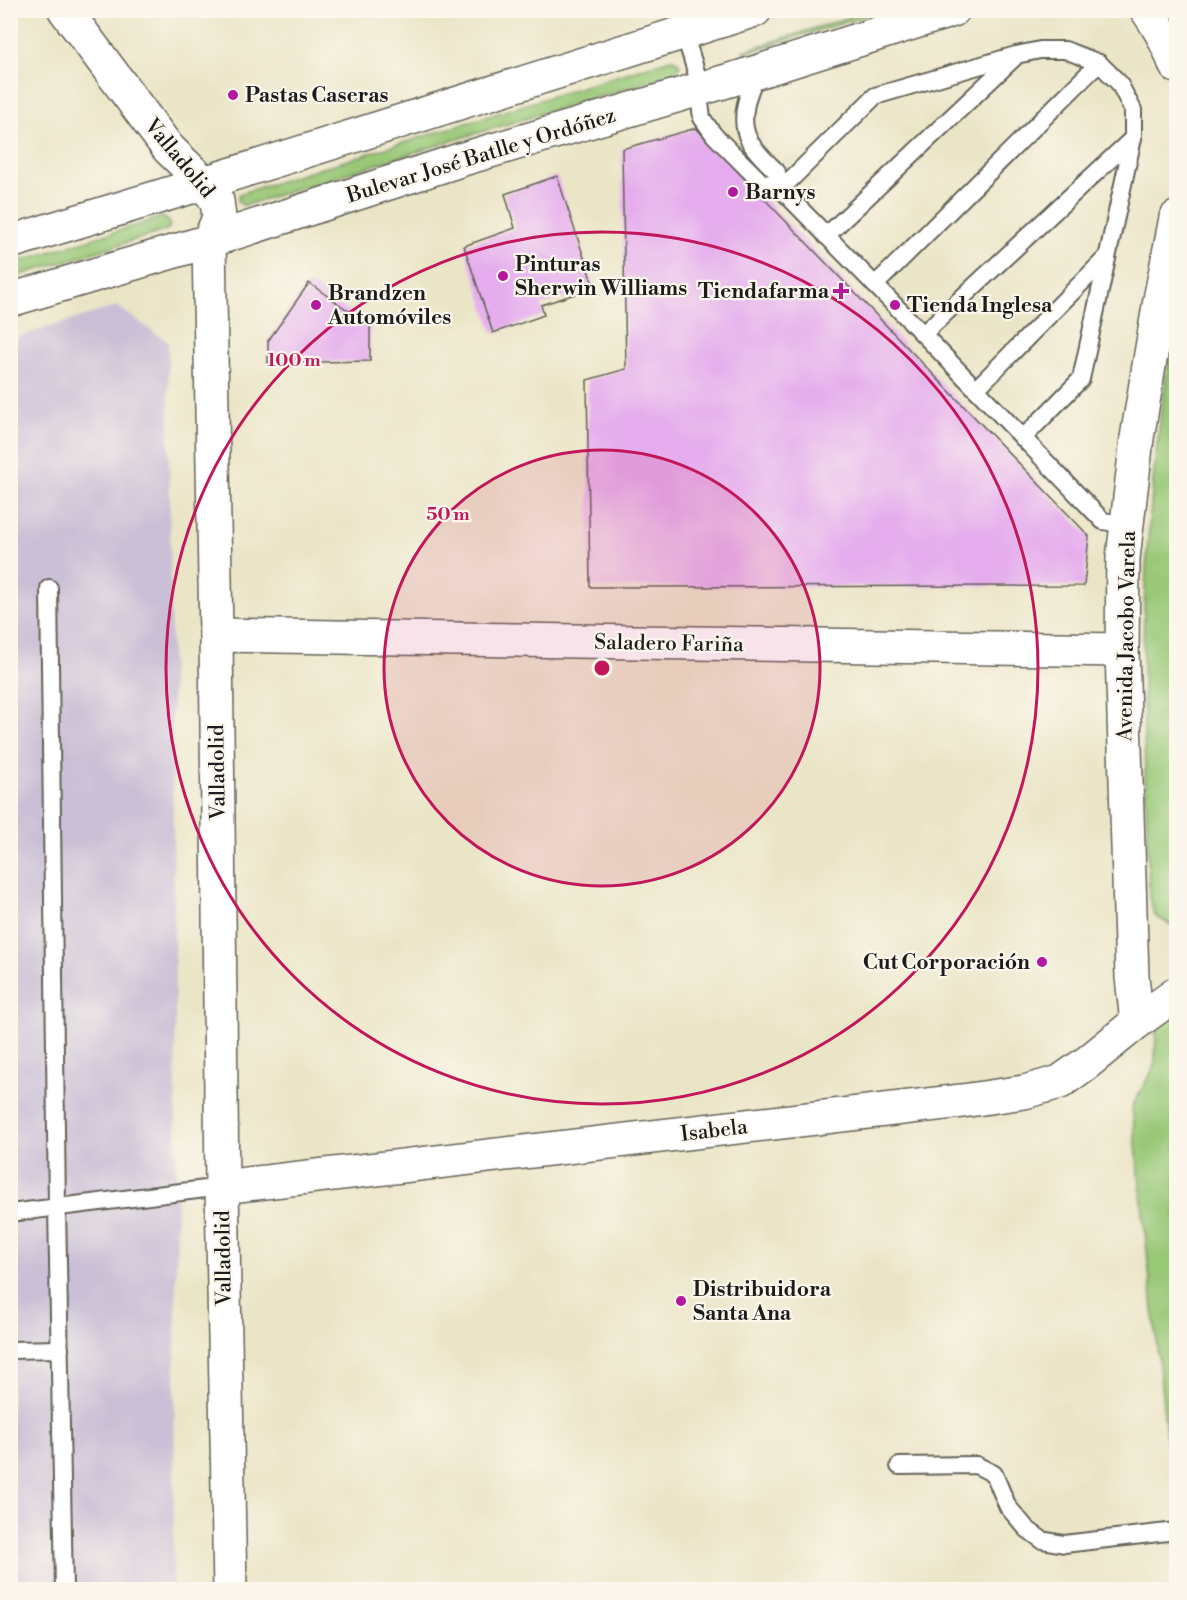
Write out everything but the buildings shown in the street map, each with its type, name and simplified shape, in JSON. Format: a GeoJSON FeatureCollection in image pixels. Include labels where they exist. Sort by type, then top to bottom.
{"type":"FeatureCollection","features":[{"type":"Feature","properties":{"kind":"street","name":"Valladolid"},"geometry":{"type":"LineString","coordinates":[[65,10],[168,148],[204,183],[217,201],[219,218],[209,241],[230,1590]]}},
{"type":"Feature","properties":{"kind":"street"},"geometry":{"type":"LineString","coordinates":[[10,242],[755,10]]}},
{"type":"Feature","properties":{"kind":"street","name":"Bulevar José Batlle y Ordóñez"},"geometry":{"type":"LineString","coordinates":[[10,300],[209,241],[463,159],[757,72],[953,10]]}},
{"type":"Feature","properties":{"kind":"street"},"geometry":{"type":"LineString","coordinates":[[1147,10],[1169,46],[1176,66]]}},
{"type":"Feature","properties":{"kind":"street","name":"Avenida Jacobo Varela"},"geometry":{"type":"LineString","coordinates":[[1137,1022],[1132,977],[1122,650],[1123,558],[1137,438],[1176,218]]}},
{"type":"Feature","properties":{"kind":"street","name":"Saladero Fariña"},"geometry":{"type":"LineString","coordinates":[[216,635],[1122,650]]}},
{"type":"Feature","properties":{"kind":"street","name":"Isabela"},"geometry":{"type":"LineString","coordinates":[[222,1187],[938,1104],[1024,1092],[1060,1082],[1176,994]]}},
{"type":"Feature","properties":{"kind":"lane"},"geometry":{"type":"LineString","coordinates":[[684,32],[700,88],[702,118],[714,135],[762,183],[778,187],[1102,521],[1127,525]]}},
{"type":"Feature","properties":{"kind":"lane"},"geometry":{"type":"LineString","coordinates":[[778,187],[875,96],[1040,50],[1065,50],[1099,63],[1119,83],[1133,110],[1133,138],[1082,379],[1023,438]]}},
{"type":"Feature","properties":{"kind":"lane"},"geometry":{"type":"LineString","coordinates":[[826,236],[1016,55]]}},
{"type":"Feature","properties":{"kind":"lane"},"geometry":{"type":"LineString","coordinates":[[875,285],[1099,63]]}},
{"type":"Feature","properties":{"kind":"lane"},"geometry":{"type":"LineString","coordinates":[[757,72],[749,90],[744,122],[749,140],[777,172],[778,187]]}},
{"type":"Feature","properties":{"kind":"lane"},"geometry":{"type":"LineString","coordinates":[[923,334],[1133,138]]}},
{"type":"Feature","properties":{"kind":"lane"},"geometry":{"type":"LineString","coordinates":[[976,389],[1108,256]]}},
{"type":"Feature","properties":{"kind":"lane"},"geometry":{"type":"LineString","coordinates":[[49,588],[64,1590]]}},
{"type":"Feature","properties":{"kind":"lane"},"geometry":{"type":"LineString","coordinates":[[10,1213],[222,1187]]}},
{"type":"Feature","properties":{"kind":"lane"},"geometry":{"type":"LineString","coordinates":[[10,1350],[60,1349]]}},
{"type":"Feature","properties":{"kind":"lane"},"geometry":{"type":"LineString","coordinates":[[899,1466],[976,1465],[994,1474],[1008,1507],[1028,1529],[1042,1539],[1064,1544],[1176,1531]]}},
{"type":"Feature","properties":{"kind":"shaded area"},"geometry":{"type":"Polygon","coordinates":[[[117,306],[168,342],[177,1193],[173,1589],[11,1590],[11,339],[117,306]]]}},
{"type":"Feature","properties":{"kind":"green space"},"geometry":{"type":"Polygon","coordinates":[[[857,11],[883,11],[745,53],[743,51],[847,18],[857,11]]]}},
{"type":"Feature","properties":{"kind":"green space"},"geometry":{"type":"Polygon","coordinates":[[[671,59],[680,65],[675,74],[246,205],[238,201],[242,193],[671,59]]]}},
{"type":"Feature","properties":{"kind":"green space"},"geometry":{"type":"Polygon","coordinates":[[[162,217],[169,221],[170,226],[167,230],[11,278],[11,264],[162,217]]]}},
{"type":"Feature","properties":{"kind":"green space"},"geometry":{"type":"Polygon","coordinates":[[[1176,319],[1176,924],[1170,925],[1155,916],[1149,897],[1143,648],[1151,501],[1164,391],[1176,319]]]}},
{"type":"Feature","properties":{"kind":"green space"},"geometry":{"type":"Polygon","coordinates":[[[1176,1014],[1176,1451],[1168,1453],[1132,1107],[1155,1065],[1156,1025],[1176,1014]]]}},
{"type":"Feature","properties":{"kind":"place","name":"Pastas Caseras"},"geometry":{"type":"Point","coordinates":[233,95]}},
{"type":"Feature","properties":{"kind":"place","name":"Barnys"},"geometry":{"type":"Point","coordinates":[733,192]}},
{"type":"Feature","properties":{"kind":"place","name":"Pinturas Sherwin Williams"},"geometry":{"type":"Point","coordinates":[503,276]}},
{"type":"Feature","properties":{"kind":"place","name":"Tiendafarma"},"geometry":{"type":"Point","coordinates":[841,291]}},
{"type":"Feature","properties":{"kind":"place","name":"Brandzen Automóviles"},"geometry":{"type":"Point","coordinates":[316,305]}},
{"type":"Feature","properties":{"kind":"place","name":"Tienda Inglesa"},"geometry":{"type":"Point","coordinates":[895,305]}},
{"type":"Feature","properties":{"kind":"place","name":"Cut Corporación"},"geometry":{"type":"Point","coordinates":[1042,962]}},
{"type":"Feature","properties":{"kind":"place","name":"Distribuidora Santa Ana"},"geometry":{"type":"Point","coordinates":[681,1301]}}]}
